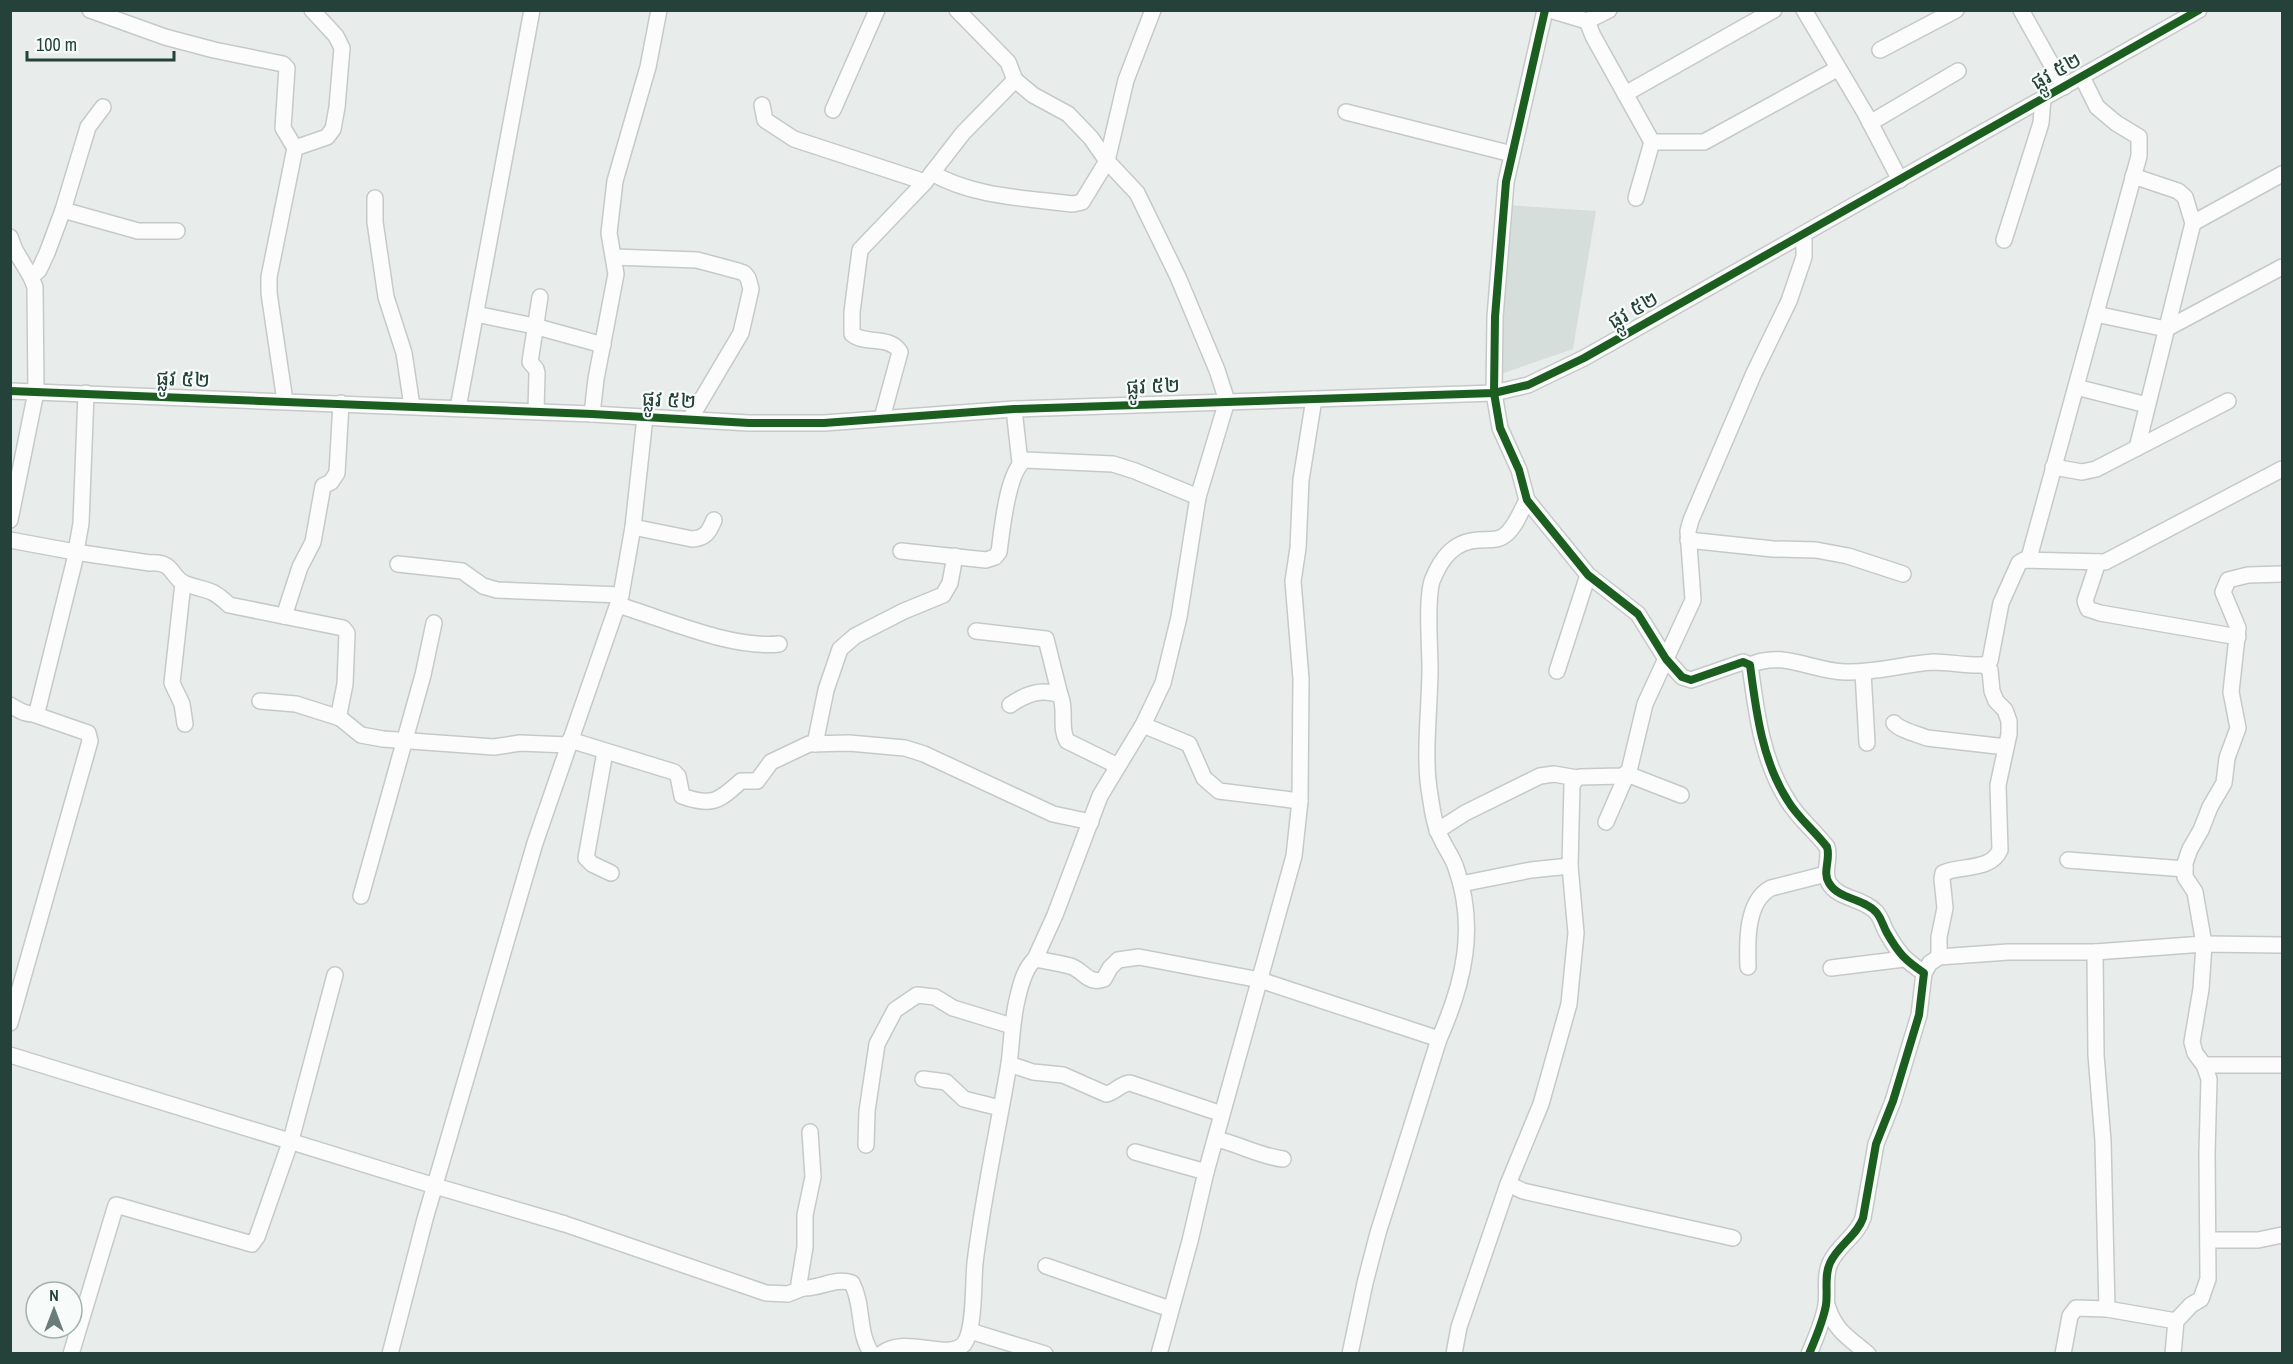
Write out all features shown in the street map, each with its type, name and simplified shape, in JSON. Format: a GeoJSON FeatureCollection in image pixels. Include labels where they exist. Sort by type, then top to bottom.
{"type":"FeatureCollection","features":[{"type":"Feature","properties":{"kind":"street"},"geometry":{"type":"LineString","coordinates":[[90,10],[165,37],[204,48],[284,64],[287,68],[283,128],[295,148],[269,277],[269,293],[285,401]]}},
{"type":"Feature","properties":{"kind":"street"},"geometry":{"type":"LineString","coordinates":[[295,148],[327,137],[333,129],[337,107],[342,48],[336,36],[312,10]]}},
{"type":"Feature","properties":{"kind":"street"},"geometry":{"type":"LineString","coordinates":[[458,408],[532,10]]}},
{"type":"Feature","properties":{"kind":"street"},"geometry":{"type":"LineString","coordinates":[[592,414],[616,274],[609,233],[615,181],[648,67],[658,10]]}},
{"type":"Feature","properties":{"kind":"street"},"geometry":{"type":"LineString","coordinates":[[833,110],[877,10]]}},
{"type":"Feature","properties":{"kind":"street"},"geometry":{"type":"LineString","coordinates":[[881,1353],[892,1346],[903,1344],[940,1350],[956,1348],[962,1345],[970,1331],[978,1235],[1009,1065],[1012,1026],[1021,985],[1055,915],[1100,796],[1143,725],[1163,683],[1198,497],[1227,401],[1217,370],[1169,257],[1137,193],[1068,114],[1033,96],[1015,81],[1008,62],[957,10]]}},
{"type":"Feature","properties":{"kind":"street"},"geometry":{"type":"LineString","coordinates":[[762,105],[765,120],[794,139],[983,192],[1078,204],[1084,200],[1107,161],[1126,80],[1153,10]]}},
{"type":"Feature","properties":{"kind":"street"},"geometry":{"type":"LineString","coordinates":[[1609,10],[1587,21],[1547,10],[1506,182],[1495,317],[1494,393],[1500,428],[1519,470],[1527,500],[1588,575],[1638,614],[1666,658],[1686,680],[1743,662],[1750,665],[1760,660],[1780,659],[1832,671],[1879,671],[1934,662],[1984,665],[1990,670],[1992,691],[1996,701],[2006,710],[2009,721],[1998,785],[2000,850],[1997,857],[1986,863],[1943,873],[1945,908],[1939,937],[1939,957]]}},
{"type":"Feature","properties":{"kind":"street"},"geometry":{"type":"LineString","coordinates":[[1625,94],[1774,10]]}},
{"type":"Feature","properties":{"kind":"street"},"geometry":{"type":"LineString","coordinates":[[1804,10],[1870,123],[1900,180]]}},
{"type":"Feature","properties":{"kind":"street"},"geometry":{"type":"LineString","coordinates":[[1880,50],[1956,10]]}},
{"type":"Feature","properties":{"kind":"street"},"geometry":{"type":"LineString","coordinates":[[2021,10],[2064,87]]}},
{"type":"Feature","properties":{"kind":"street","name":"ផ្លូវ ៥២"},"geometry":{"type":"LineString","coordinates":[[10,391],[536,411],[749,423],[824,423],[1014,409],[1494,393],[1528,385],[1551,376],[2199,10]]}},
{"type":"Feature","properties":{"kind":"street"},"geometry":{"type":"LineString","coordinates":[[1587,21],[1593,36],[1652,142],[1636,198]]}},
{"type":"Feature","properties":{"kind":"street"},"geometry":{"type":"LineString","coordinates":[[1652,142],[1704,142],[1837,69]]}},
{"type":"Feature","properties":{"kind":"street"},"geometry":{"type":"LineString","coordinates":[[1870,123],[1958,71]]}},
{"type":"Feature","properties":{"kind":"street"},"geometry":{"type":"LineString","coordinates":[[2029,558],[2139,156],[2139,137],[2116,123],[2097,107],[2082,77]]}},
{"type":"Feature","properties":{"kind":"street"},"geometry":{"type":"LineString","coordinates":[[882,418],[900,352],[898,348],[890,344],[859,338],[852,334],[858,258],[864,245],[928,177],[963,133],[1015,81]]}},
{"type":"Feature","properties":{"kind":"street"},"geometry":{"type":"LineString","coordinates":[[2004,240],[2041,123],[2043,98]]}},
{"type":"Feature","properties":{"kind":"street"},"geometry":{"type":"LineString","coordinates":[[31,277],[39,270],[43,262],[63,210],[88,127],[103,107]]}},
{"type":"Feature","properties":{"kind":"street"},"geometry":{"type":"LineString","coordinates":[[1346,112],[1512,154]]}},
{"type":"Feature","properties":{"kind":"street"},"geometry":{"type":"LineString","coordinates":[[2193,223],[2283,174]]}},
{"type":"Feature","properties":{"kind":"street"},"geometry":{"type":"LineString","coordinates":[[2133,176],[2178,191],[2185,197],[2193,223],[2137,448]]}},
{"type":"Feature","properties":{"kind":"street"},"geometry":{"type":"LineString","coordinates":[[375,198],[375,222],[386,297],[404,353],[412,406]]}},
{"type":"Feature","properties":{"kind":"street"},"geometry":{"type":"LineString","coordinates":[[63,210],[138,231],[177,231]]}},
{"type":"Feature","properties":{"kind":"street"},"geometry":{"type":"LineString","coordinates":[[1606,822],[1627,774],[1645,704],[1693,600],[1689,526],[1789,301],[1804,256],[1804,234]]}},
{"type":"Feature","properties":{"kind":"street"},"geometry":{"type":"LineString","coordinates":[[10,237],[35,287],[36,392],[10,520]]}},
{"type":"Feature","properties":{"kind":"street"},"geometry":{"type":"LineString","coordinates":[[614,257],[697,260],[744,273],[748,278],[751,289],[741,333],[690,419]]}},
{"type":"Feature","properties":{"kind":"street"},"geometry":{"type":"LineString","coordinates":[[2096,314],[2166,329],[2283,267]]}},
{"type":"Feature","properties":{"kind":"street"},"geometry":{"type":"LineString","coordinates":[[536,411],[537,373],[530,362],[540,297]]}},
{"type":"Feature","properties":{"kind":"street"},"geometry":{"type":"LineString","coordinates":[[476,314],[603,345]]}},
{"type":"Feature","properties":{"kind":"street"},"geometry":{"type":"LineString","coordinates":[[2076,387],[2147,405]]}},
{"type":"Feature","properties":{"kind":"street"},"geometry":{"type":"LineString","coordinates":[[33,714],[37,712],[81,523],[86,393]]}},
{"type":"Feature","properties":{"kind":"street"},"geometry":{"type":"LineString","coordinates":[[1159,1353],[1188,1249],[1206,1172],[1294,856],[1300,801],[1301,679],[1293,581],[1298,548],[1301,480],[1314,399]]}},
{"type":"Feature","properties":{"kind":"street"},"geometry":{"type":"LineString","coordinates":[[2054,467],[2088,471],[2105,466],[2228,400]]}},
{"type":"Feature","properties":{"kind":"street"},"geometry":{"type":"LineString","coordinates":[[284,616],[300,567],[313,542],[323,486],[331,482],[337,473],[341,404]]}},
{"type":"Feature","properties":{"kind":"street"},"geometry":{"type":"LineString","coordinates":[[901,551],[991,560],[999,552],[1004,514],[1014,475],[1020,463],[1014,409]]}},
{"type":"Feature","properties":{"kind":"street"},"geometry":{"type":"LineString","coordinates":[[390,1353],[435,1186],[535,843],[620,600],[633,526],[645,417]]}},
{"type":"Feature","properties":{"kind":"street"},"geometry":{"type":"LineString","coordinates":[[1020,463],[1032,459],[1046,462],[1113,464],[1198,497]]}},
{"type":"Feature","properties":{"kind":"street"},"geometry":{"type":"LineString","coordinates":[[1984,665],[1990,661],[2004,597],[2019,563],[2029,558],[2105,562],[2283,469]]}},
{"type":"Feature","properties":{"kind":"street"},"geometry":{"type":"LineString","coordinates":[[1350,1353],[1378,1233],[1439,1039],[1454,1003],[1467,947],[1468,920],[1461,884],[1455,864],[1437,831],[1429,792],[1430,600],[1433,580],[1455,545],[1467,540],[1495,539],[1505,535],[1527,500]]}},
{"type":"Feature","properties":{"kind":"street"},"geometry":{"type":"LineString","coordinates":[[633,526],[699,539],[706,535],[714,520]]}},
{"type":"Feature","properties":{"kind":"street"},"geometry":{"type":"LineString","coordinates":[[10,540],[75,552],[150,563],[160,562],[168,566],[183,583],[218,593],[230,605],[343,628],[347,633],[345,684],[339,710],[340,718]]}},
{"type":"Feature","properties":{"kind":"street"},"geometry":{"type":"LineString","coordinates":[[1688,540],[1773,549],[1816,550],[1848,556],[1903,574]]}},
{"type":"Feature","properties":{"kind":"street"},"geometry":{"type":"LineString","coordinates":[[815,744],[826,690],[840,649],[865,631],[943,594],[950,583],[956,556]]}},
{"type":"Feature","properties":{"kind":"street"},"geometry":{"type":"LineString","coordinates":[[2098,562],[2085,601],[2088,609],[2238,637]]}},
{"type":"Feature","properties":{"kind":"street"},"geometry":{"type":"LineString","coordinates":[[398,564],[458,570],[483,586],[496,590],[620,600],[696,632],[759,645],[779,644]]}},
{"type":"Feature","properties":{"kind":"street"},"geometry":{"type":"LineString","coordinates":[[2173,1353],[2176,1321],[2200,1299],[2208,1279],[2206,1153],[2209,1079],[2204,1065],[2195,1053],[2192,1042],[2201,989],[2204,944],[2195,892],[2185,877],[2185,869],[2190,849],[2224,783],[2226,761],[2238,728],[2231,692],[2238,626],[2223,592],[2228,580],[2248,575],[2283,574]]}},
{"type":"Feature","properties":{"kind":"street"},"geometry":{"type":"LineString","coordinates":[[1557,671],[1588,575]]}},
{"type":"Feature","properties":{"kind":"street"},"geometry":{"type":"LineString","coordinates":[[183,583],[172,682],[182,704],[185,724]]}},
{"type":"Feature","properties":{"kind":"street"},"geometry":{"type":"LineString","coordinates":[[361,896],[423,675],[434,623]]}},
{"type":"Feature","properties":{"kind":"street"},"geometry":{"type":"LineString","coordinates":[[976,631],[1046,639],[1064,710],[1063,735],[1067,741],[1118,765]]}},
{"type":"Feature","properties":{"kind":"street"},"geometry":{"type":"LineString","coordinates":[[1750,665],[1761,732],[1771,767],[1788,802],[1827,847],[1829,854],[1826,874],[1830,886],[1841,894],[1862,901],[1876,913],[1904,959],[1924,973]]}},
{"type":"Feature","properties":{"kind":"street"},"geometry":{"type":"LineString","coordinates":[[1863,672],[1867,743]]}},
{"type":"Feature","properties":{"kind":"street"},"geometry":{"type":"LineString","coordinates":[[1010,705],[1031,693],[1041,691],[1060,695]]}},
{"type":"Feature","properties":{"kind":"street"},"geometry":{"type":"LineString","coordinates":[[260,701],[296,704],[340,718],[361,735],[382,739],[494,747],[520,743],[569,742],[674,772],[678,776],[682,796],[712,802],[721,799],[741,781],[757,781],[771,762],[801,747],[815,744],[849,743],[914,750],[1053,814],[1091,822]]}},
{"type":"Feature","properties":{"kind":"street"},"geometry":{"type":"LineString","coordinates":[[10,705],[88,733],[90,741],[10,1023]]}},
{"type":"Feature","properties":{"kind":"street"},"geometry":{"type":"LineString","coordinates":[[1893,723],[1901,729],[1927,738],[2006,747]]}},
{"type":"Feature","properties":{"kind":"street"},"geometry":{"type":"LineString","coordinates":[[1143,725],[1189,744],[1204,778],[1219,791],[1300,801]]}},
{"type":"Feature","properties":{"kind":"street"},"geometry":{"type":"LineString","coordinates":[[605,752],[586,858],[592,864],[612,873]]}},
{"type":"Feature","properties":{"kind":"street"},"geometry":{"type":"LineString","coordinates":[[1437,831],[1465,813],[1540,776],[1554,774],[1577,778],[1627,774],[1681,795]]}},
{"type":"Feature","properties":{"kind":"street"},"geometry":{"type":"LineString","coordinates":[[1455,1353],[1459,1327],[1509,1184],[1541,1104],[1569,1004],[1576,933],[1570,866],[1571,789],[1577,778]]}},
{"type":"Feature","properties":{"kind":"street"},"geometry":{"type":"LineString","coordinates":[[2068,860],[2185,869]]}},
{"type":"Feature","properties":{"kind":"street"},"geometry":{"type":"LineString","coordinates":[[1461,884],[1531,870],[1570,866]]}},
{"type":"Feature","properties":{"kind":"street"},"geometry":{"type":"LineString","coordinates":[[1748,967],[1748,937],[1758,898],[1771,888],[1826,874]]}},
{"type":"Feature","properties":{"kind":"street"},"geometry":{"type":"LineString","coordinates":[[1809,1353],[1821,1328],[1827,1302],[1829,1265],[1836,1251],[1860,1227],[1863,1218],[1876,1144],[1893,1101],[1919,1015],[1924,973],[1930,963],[1939,957],[2008,952],[2096,951],[2204,944],[2283,945]]}},
{"type":"Feature","properties":{"kind":"street"},"geometry":{"type":"LineString","coordinates":[[2096,951],[2096,1055],[2103,1142],[2107,1309]]}},
{"type":"Feature","properties":{"kind":"street"},"geometry":{"type":"LineString","coordinates":[[1035,959],[1071,966],[1087,979],[1097,982],[1104,979],[1118,960],[1139,957],[1260,980],[1384,1023],[1439,1039]]}},
{"type":"Feature","properties":{"kind":"street"},"geometry":{"type":"LineString","coordinates":[[1831,968],[1904,959]]}},
{"type":"Feature","properties":{"kind":"street"},"geometry":{"type":"LineString","coordinates":[[71,1353],[116,1205],[252,1244],[257,1238],[291,1140],[335,975]]}},
{"type":"Feature","properties":{"kind":"street"},"geometry":{"type":"LineString","coordinates":[[866,1145],[867,1111],[877,1044],[895,1010],[917,995],[935,997],[953,1008],[1012,1026]]}},
{"type":"Feature","properties":{"kind":"street"},"geometry":{"type":"LineString","coordinates":[[10,1055],[565,1224],[766,1293],[788,1294],[803,1288],[838,1281],[852,1283],[857,1293],[863,1336],[872,1353]]}},
{"type":"Feature","properties":{"kind":"street"},"geometry":{"type":"LineString","coordinates":[[1009,1065],[1033,1072],[1063,1075],[1106,1095],[1130,1083],[1222,1114]]}},
{"type":"Feature","properties":{"kind":"street"},"geometry":{"type":"LineString","coordinates":[[2204,1065],[2283,1065]]}},
{"type":"Feature","properties":{"kind":"street"},"geometry":{"type":"LineString","coordinates":[[923,1079],[946,1082],[964,1099],[1000,1108]]}},
{"type":"Feature","properties":{"kind":"street"},"geometry":{"type":"LineString","coordinates":[[803,1288],[799,1283],[805,1247],[805,1215],[814,1169],[810,1132]]}},
{"type":"Feature","properties":{"kind":"street"},"geometry":{"type":"LineString","coordinates":[[1216,1139],[1266,1156],[1283,1159]]}},
{"type":"Feature","properties":{"kind":"street"},"geometry":{"type":"LineString","coordinates":[[1135,1152],[1206,1172]]}},
{"type":"Feature","properties":{"kind":"street"},"geometry":{"type":"LineString","coordinates":[[1509,1184],[1523,1191],[1733,1238]]}},
{"type":"Feature","properties":{"kind":"street"},"geometry":{"type":"LineString","coordinates":[[2209,1240],[2258,1240],[2283,1235]]}},
{"type":"Feature","properties":{"kind":"street"},"geometry":{"type":"LineString","coordinates":[[1046,1266],[1170,1309]]}},
{"type":"Feature","properties":{"kind":"street"},"geometry":{"type":"LineString","coordinates":[[1827,1302],[1831,1318],[1837,1328],[1868,1353]]}},
{"type":"Feature","properties":{"kind":"street"},"geometry":{"type":"LineString","coordinates":[[2062,1353],[2072,1311],[2084,1307],[2176,1321]]}},
{"type":"Feature","properties":{"kind":"street"},"geometry":{"type":"LineString","coordinates":[[970,1331],[1045,1353]]}},
{"type":"Feature","properties":{"kind":"shaded area"},"geometry":{"type":"Polygon","coordinates":[[[1506,205],[1596,211],[1573,349],[1501,374],[1506,205]]]}},
{"type":"Feature","properties":{"kind":"cycle path"},"geometry":{"type":"LineString","coordinates":[[1545,10],[1506,182],[1495,317],[1494,393],[1500,428],[1519,470],[1527,500],[1588,575],[1638,614],[1666,659],[1682,677],[1691,680],[1743,662],[1750,665],[1766,753],[1779,786],[1792,807],[1827,847],[1826,874],[1829,883],[1844,896],[1871,907],[1881,919],[1899,951],[1924,973],[1919,1015],[1893,1101],[1876,1144],[1863,1218],[1830,1263],[1827,1273],[1825,1311],[1809,1354]]}},
{"type":"Feature","properties":{"kind":"cycle path"},"geometry":{"type":"LineString","coordinates":[[10,391],[592,414],[749,423],[824,423],[1014,409],[1494,393],[1528,385],[1584,358],[2199,10]]}}]}
